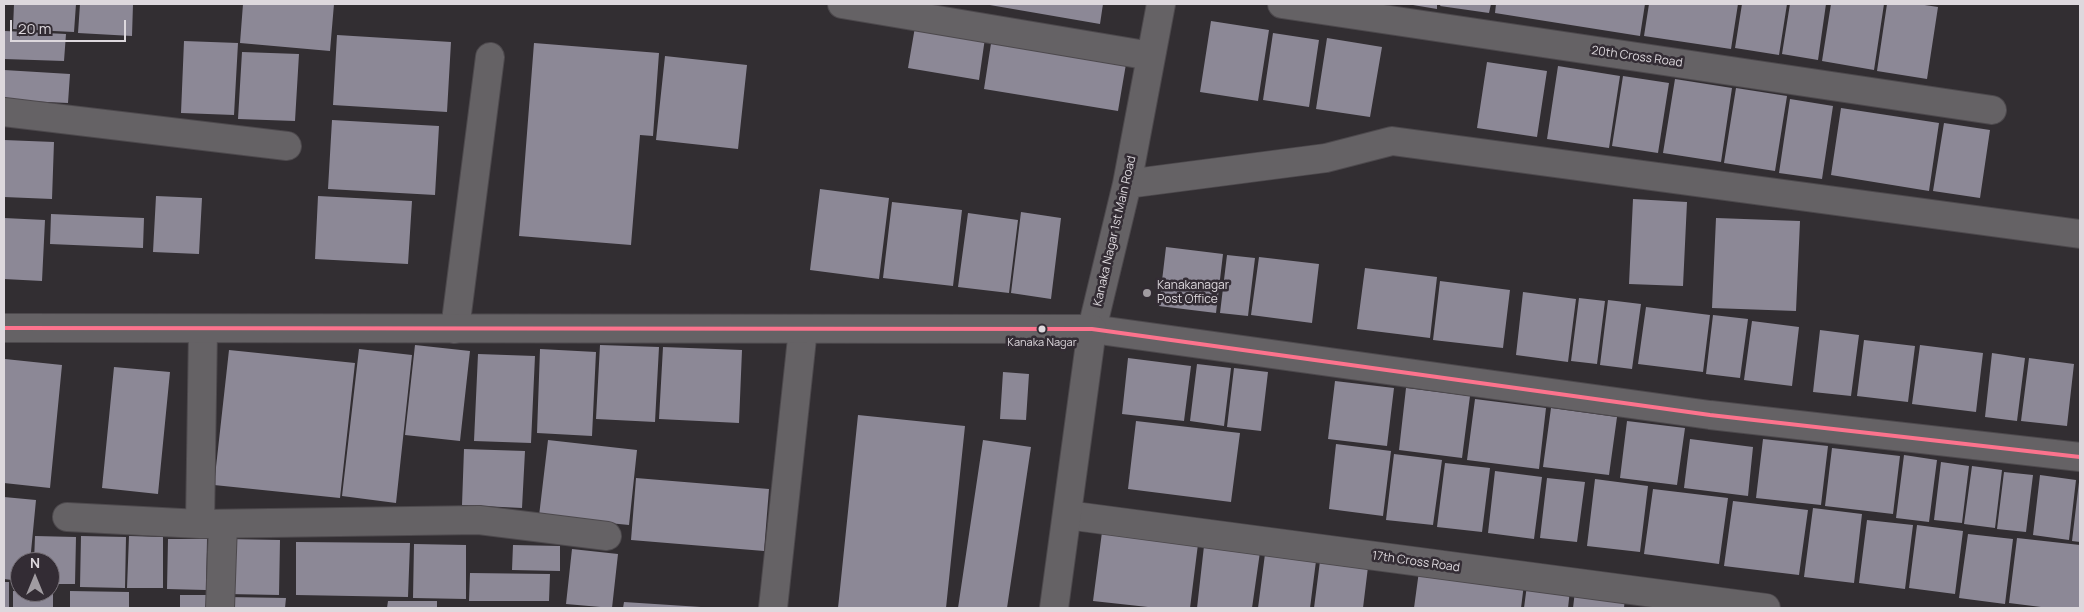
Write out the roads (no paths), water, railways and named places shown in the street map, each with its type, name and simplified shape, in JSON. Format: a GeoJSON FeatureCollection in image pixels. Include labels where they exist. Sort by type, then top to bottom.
{"type":"FeatureCollection","features":[{"type":"Feature","properties":{"kind":"street"},"geometry":{"type":"LineString","coordinates":[[842,4],[1151,56]]}},
{"type":"Feature","properties":{"kind":"street","name":"Kanaka Nagar 1st Main Road"},"geometry":{"type":"LineString","coordinates":[[1054,608],[1092,329],[1127,184],[1161,4]]}},
{"type":"Feature","properties":{"kind":"street","name":"20th Cross Road"},"geometry":{"type":"LineString","coordinates":[[1282,4],[1992,110]]}},
{"type":"Feature","properties":{"kind":"street"},"geometry":{"type":"LineString","coordinates":[[455,329],[490,57]]}},
{"type":"Feature","properties":{"kind":"street"},"geometry":{"type":"LineString","coordinates":[[4,112],[287,146]]}},
{"type":"Feature","properties":{"kind":"street"},"geometry":{"type":"LineString","coordinates":[[1127,184],[1326,158],[1392,141],[2080,234]]}},
{"type":"Feature","properties":{"kind":"street"},"geometry":{"type":"LineString","coordinates":[[4,328],[1092,329],[1710,415],[2080,457]]}},
{"type":"Feature","properties":{"kind":"street"},"geometry":{"type":"LineString","coordinates":[[203,329],[212,524],[220,608]]}},
{"type":"Feature","properties":{"kind":"street"},"geometry":{"type":"LineString","coordinates":[[773,608],[803,329]]}},
{"type":"Feature","properties":{"kind":"street","name":"17th Cross Road"},"geometry":{"type":"LineString","coordinates":[[1067,515],[1766,608]]}},
{"type":"Feature","properties":{"kind":"street"},"geometry":{"type":"LineString","coordinates":[[67,517],[212,524],[479,520],[608,536]]}},
{"type":"Feature","properties":{"kind":"place","name":"Kanakanagar Post Office"},"geometry":{"type":"Point","coordinates":[1147,293]}},
{"type":"Feature","properties":{"kind":"place","name":"Kanaka Nagar"},"geometry":{"type":"Point","coordinates":[1042,329]}}]}
